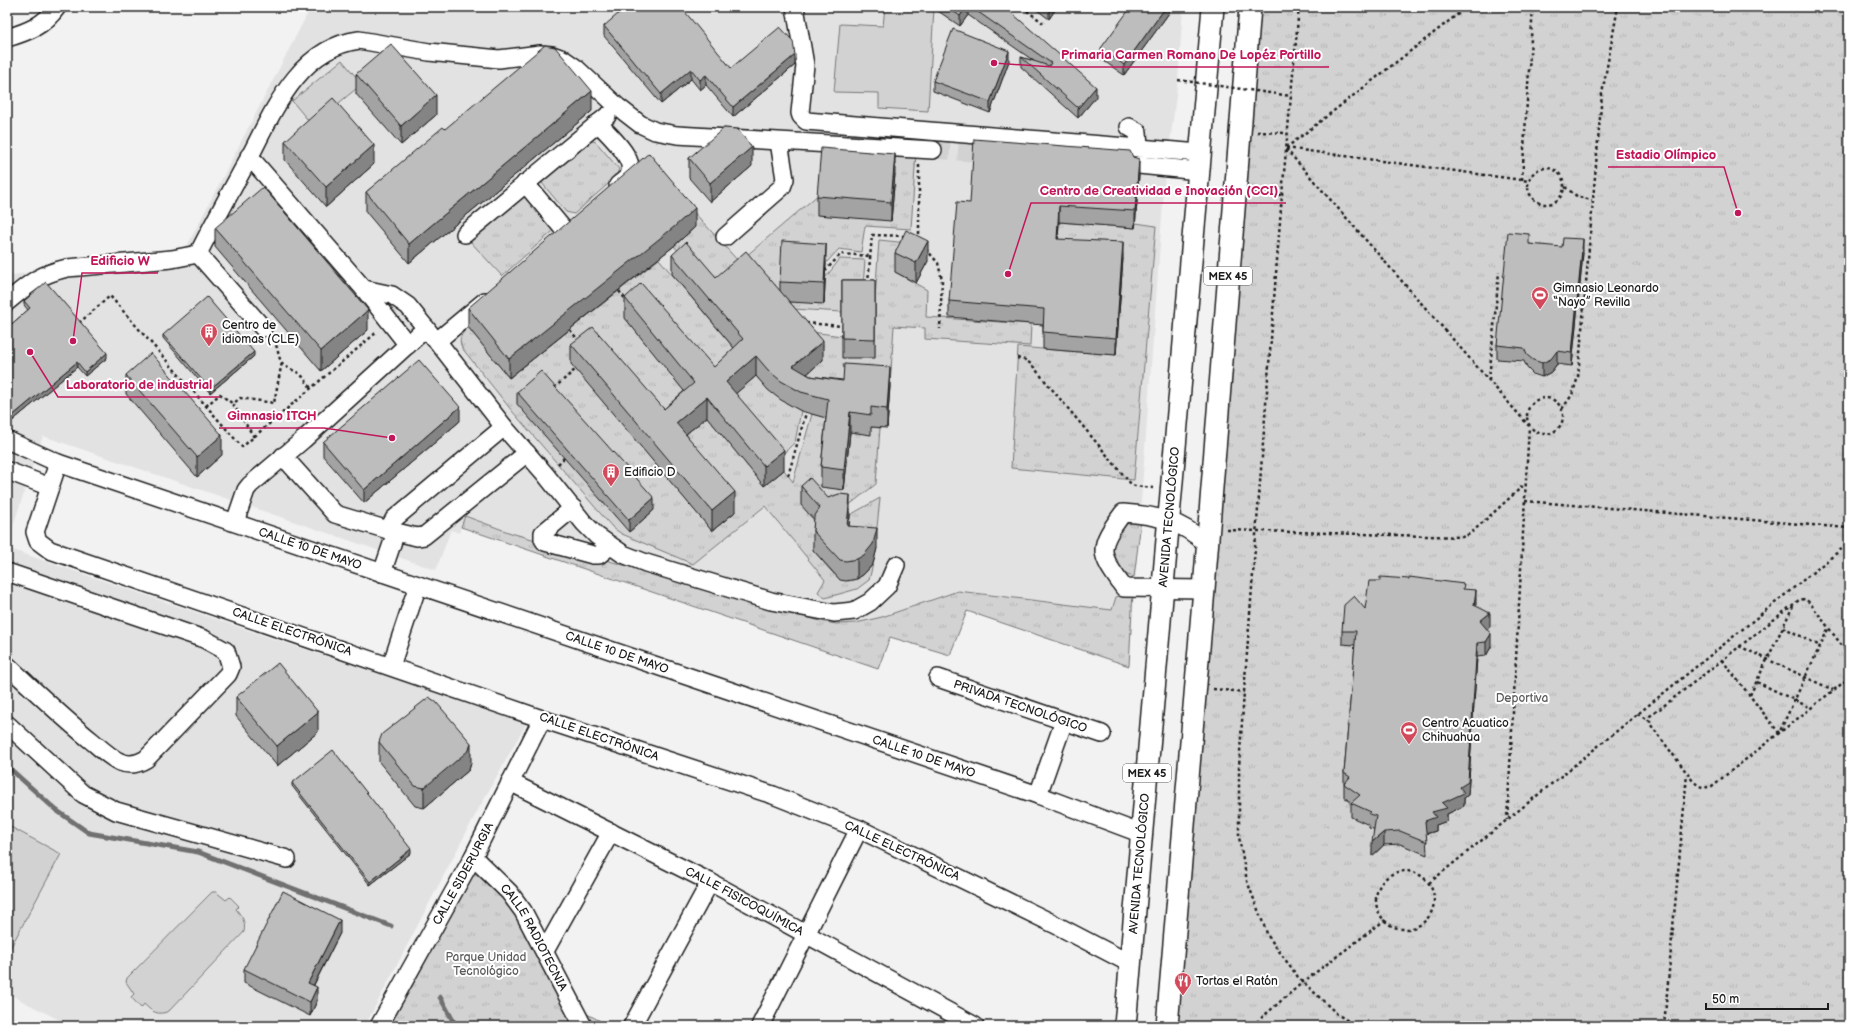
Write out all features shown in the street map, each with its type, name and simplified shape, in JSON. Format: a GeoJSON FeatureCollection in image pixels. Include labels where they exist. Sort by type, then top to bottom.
{"type":"FeatureCollection","features":[{"type":"Feature","properties":{"kind":"main road","name":"AVENIDA TECNOLÓGICO"},"geometry":{"type":"LineString","coordinates":[[1126,1026],[1170,490],[1213,7]]}},
{"type":"Feature","properties":{"kind":"main road","name":"MEX 45"},"geometry":{"type":"LineString","coordinates":[[1167,1026],[1196,688],[1250,7]]}},
{"type":"Feature","properties":{"kind":"street"},"geometry":{"type":"LineString","coordinates":[[7,38],[32,30],[53,13],[57,7]]}},
{"type":"Feature","properties":{"kind":"street"},"geometry":{"type":"LineString","coordinates":[[795,7],[805,65],[800,113],[806,121],[1200,162]]}},
{"type":"Feature","properties":{"kind":"street"},"geometry":{"type":"LineString","coordinates":[[198,254],[272,112],[288,88],[301,72],[326,50],[350,41],[364,41],[429,52],[499,59],[540,54],[552,55],[563,59],[576,68],[618,107],[640,124],[655,130],[677,135],[926,150]]}},
{"type":"Feature","properties":{"kind":"street"},"geometry":{"type":"LineString","coordinates":[[465,234],[618,107]]}},
{"type":"Feature","properties":{"kind":"street"},"geometry":{"type":"LineString","coordinates":[[598,123],[622,149],[630,163],[631,169],[628,176],[606,196]]}},
{"type":"Feature","properties":{"kind":"street"},"geometry":{"type":"LineString","coordinates":[[1129,127],[1138,132],[1139,156]]}},
{"type":"Feature","properties":{"kind":"street"},"geometry":{"type":"LineString","coordinates":[[725,237],[782,187],[785,175],[779,142]]}},
{"type":"Feature","properties":{"kind":"street"},"geometry":{"type":"LineString","coordinates":[[249,156],[364,288],[408,345]]}},
{"type":"Feature","properties":{"kind":"street"},"geometry":{"type":"LineString","coordinates":[[525,183],[565,231]]}},
{"type":"Feature","properties":{"kind":"street"},"geometry":{"type":"LineString","coordinates":[[7,302],[40,275],[55,271],[67,268],[172,259],[198,254]]}},
{"type":"Feature","properties":{"kind":"street"},"geometry":{"type":"LineString","coordinates":[[198,254],[263,328]]}},
{"type":"Feature","properties":{"kind":"street"},"geometry":{"type":"LineString","coordinates":[[364,288],[392,295],[408,306],[504,427],[597,536],[623,554],[646,563],[770,601],[834,613],[854,611],[870,602],[887,586],[896,565]]}},
{"type":"Feature","properties":{"kind":"street"},"geometry":{"type":"LineString","coordinates":[[437,342],[494,293]]}},
{"type":"Feature","properties":{"kind":"street"},"geometry":{"type":"LineString","coordinates":[[235,522],[246,490],[426,328]]}},
{"type":"Feature","properties":{"kind":"street"},"geometry":{"type":"LineString","coordinates":[[382,573],[394,519],[504,427]]}},
{"type":"Feature","properties":{"kind":"street","name":"CALLE 10 DE MAYO"},"geometry":{"type":"LineString","coordinates":[[7,440],[58,463],[1038,795],[1142,834]]}},
{"type":"Feature","properties":{"kind":"street"},"geometry":{"type":"LineString","coordinates":[[283,456],[334,514],[417,537],[424,536],[527,453]]}},
{"type":"Feature","properties":{"kind":"street"},"geometry":{"type":"LineString","coordinates":[[8,471],[50,487],[58,463]]}},
{"type":"Feature","properties":{"kind":"street","name":"CALLE ELECTRÓNICA"},"geometry":{"type":"LineString","coordinates":[[50,487],[35,534],[41,544],[50,550],[542,719],[773,795],[859,829],[1054,924],[1131,964]]}},
{"type":"Feature","properties":{"kind":"street"},"geometry":{"type":"LineString","coordinates":[[573,508],[543,533],[542,536],[546,542],[593,555],[599,554],[610,546]]}},
{"type":"Feature","properties":{"kind":"street"},"geometry":{"type":"LineString","coordinates":[[1204,589],[1124,588],[1106,563],[1103,554],[1103,546],[1107,537],[1123,514],[1141,513],[1188,528],[1208,537]]}},
{"type":"Feature","properties":{"kind":"street"},"geometry":{"type":"LineString","coordinates":[[7,572],[204,639],[226,651],[231,667],[228,674],[146,759],[138,764],[128,764],[119,762],[82,733],[7,665]]}},
{"type":"Feature","properties":{"kind":"street"},"geometry":{"type":"LineString","coordinates":[[391,666],[418,585]]}},
{"type":"Feature","properties":{"kind":"street","name":"PRIVADA TECNOLÓGICO"},"geometry":{"type":"LineString","coordinates":[[938,678],[1102,734]]}},
{"type":"Feature","properties":{"kind":"street","name":"CALLE SIDERURGIA"},"geometry":{"type":"LineString","coordinates":[[380,1026],[473,857],[542,719]]}},
{"type":"Feature","properties":{"kind":"street"},"geometry":{"type":"LineString","coordinates":[[1038,795],[1064,721]]}},
{"type":"Feature","properties":{"kind":"street"},"geometry":{"type":"LineString","coordinates":[[7,724],[83,794],[116,811],[287,859]]}},
{"type":"Feature","properties":{"kind":"street","name":"CALLE FISICOQUÍMICA"},"geometry":{"type":"LineString","coordinates":[[510,782],[710,882],[976,1026]]}},
{"type":"Feature","properties":{"kind":"street"},"geometry":{"type":"LineString","coordinates":[[760,1026],[859,829]]}},
{"type":"Feature","properties":{"kind":"street"},"geometry":{"type":"LineString","coordinates":[[545,951],[610,832]]}},
{"type":"Feature","properties":{"kind":"street","name":"CALLE RADIOTECNIA"},"geometry":{"type":"LineString","coordinates":[[473,857],[517,902],[532,926],[583,1026]]}},
{"type":"Feature","properties":{"kind":"street"},"geometry":{"type":"LineString","coordinates":[[632,1026],[710,882]]}},
{"type":"Feature","properties":{"kind":"path"},"geometry":{"type":"LineString","coordinates":[[1022,7],[1046,25]]}},
{"type":"Feature","properties":{"kind":"path"},"geometry":{"type":"LineString","coordinates":[[1299,7],[1282,195],[1244,692],[1239,766],[1239,837],[1247,881],[1268,936],[1303,982],[1337,1014],[1356,1026]]}},
{"type":"Feature","properties":{"kind":"path"},"geometry":{"type":"LineString","coordinates":[[1286,148],[1467,7]]}},
{"type":"Feature","properties":{"kind":"path"},"geometry":{"type":"LineString","coordinates":[[1522,180],[1533,7]]}},
{"type":"Feature","properties":{"kind":"path"},"geometry":{"type":"LineString","coordinates":[[1562,409],[1572,395],[1578,377],[1602,94],[1618,7]]}},
{"type":"Feature","properties":{"kind":"path"},"geometry":{"type":"LineString","coordinates":[[1178,80],[1291,96]]}},
{"type":"Feature","properties":{"kind":"path"},"geometry":{"type":"LineString","coordinates":[[1240,132],[1287,133]]}},
{"type":"Feature","properties":{"kind":"path"},"geometry":{"type":"LineString","coordinates":[[1286,148],[1529,181]]}},
{"type":"Feature","properties":{"kind":"path"},"geometry":{"type":"LineString","coordinates":[[1286,148],[1529,426],[1539,434],[1551,434],[1556,431],[1563,421],[1562,409],[1554,400],[1548,398],[1536,399],[1527,408],[1526,420],[1529,426],[1507,820]]}},
{"type":"Feature","properties":{"kind":"path"},"geometry":{"type":"LineString","coordinates":[[921,241],[919,237],[926,150]]}},
{"type":"Feature","properties":{"kind":"path"},"geometry":{"type":"LineString","coordinates":[[1540,169],[1552,169],[1561,176],[1565,187],[1564,193],[1556,202],[1544,205],[1533,199],[1528,188],[1531,176],[1540,169]]}},
{"type":"Feature","properties":{"kind":"path"},"geometry":{"type":"LineString","coordinates":[[1565,187],[1578,197],[1592,200]]}},
{"type":"Feature","properties":{"kind":"path"},"geometry":{"type":"LineString","coordinates":[[1235,192],[1282,195]]}},
{"type":"Feature","properties":{"kind":"path"},"geometry":{"type":"LineString","coordinates":[[868,285],[872,235],[919,237]]}},
{"type":"Feature","properties":{"kind":"path"},"geometry":{"type":"LineString","coordinates":[[924,246],[938,263],[942,280],[940,329]]}},
{"type":"Feature","properties":{"kind":"path"},"geometry":{"type":"LineString","coordinates":[[825,271],[842,254],[870,256]]}},
{"type":"Feature","properties":{"kind":"path"},"geometry":{"type":"LineString","coordinates":[[1489,380],[1499,272]]}},
{"type":"Feature","properties":{"kind":"path"},"geometry":{"type":"LineString","coordinates":[[619,291],[628,304]]}},
{"type":"Feature","properties":{"kind":"path"},"geometry":{"type":"LineString","coordinates":[[78,324],[110,296],[242,447],[389,322]]}},
{"type":"Feature","properties":{"kind":"path"},"geometry":{"type":"LineString","coordinates":[[804,323],[842,326]]}},
{"type":"Feature","properties":{"kind":"path"},"geometry":{"type":"LineString","coordinates":[[263,328],[276,344],[276,351],[282,362],[290,370],[301,374],[312,389]]}},
{"type":"Feature","properties":{"kind":"path"},"geometry":{"type":"LineString","coordinates":[[570,330],[583,346]]}},
{"type":"Feature","properties":{"kind":"path"},"geometry":{"type":"LineString","coordinates":[[1017,358],[1025,360],[1031,364],[1131,484],[1135,486],[1170,490]]}},
{"type":"Feature","properties":{"kind":"path"},"geometry":{"type":"LineString","coordinates":[[232,404],[240,398],[274,403],[282,362]]}},
{"type":"Feature","properties":{"kind":"path"},"geometry":{"type":"LineString","coordinates":[[549,393],[576,369]]}},
{"type":"Feature","properties":{"kind":"path"},"geometry":{"type":"LineString","coordinates":[[553,389],[558,395]]}},
{"type":"Feature","properties":{"kind":"path"},"geometry":{"type":"LineString","coordinates":[[206,406],[220,394],[232,404],[254,438]]}},
{"type":"Feature","properties":{"kind":"path"},"geometry":{"type":"LineString","coordinates":[[788,476],[806,413]]}},
{"type":"Feature","properties":{"kind":"path"},"geometry":{"type":"LineString","coordinates":[[545,474],[569,454]]}},
{"type":"Feature","properties":{"kind":"path"},"geometry":{"type":"LineString","coordinates":[[1208,537],[1256,531],[1462,537],[1470,534],[1526,483]]}},
{"type":"Feature","properties":{"kind":"path"},"geometry":{"type":"LineString","coordinates":[[1525,502],[1849,528]]}},
{"type":"Feature","properties":{"kind":"path"},"geometry":{"type":"LineString","coordinates":[[1429,883],[1849,543]]}},
{"type":"Feature","properties":{"kind":"path"},"geometry":{"type":"LineString","coordinates":[[1849,654],[1828,629],[1808,601],[1803,599],[1794,604],[1738,646],[1650,716],[1650,720],[1652,728],[1687,774],[1699,786],[1707,788],[1712,786],[1849,678]]}},
{"type":"Feature","properties":{"kind":"path"},"geometry":{"type":"LineString","coordinates":[[1750,695],[1794,604]]}},
{"type":"Feature","properties":{"kind":"path"},"geometry":{"type":"LineString","coordinates":[[1783,627],[1820,646]]}},
{"type":"Feature","properties":{"kind":"path"},"geometry":{"type":"LineString","coordinates":[[1779,733],[1828,629]]}},
{"type":"Feature","properties":{"kind":"path"},"geometry":{"type":"LineString","coordinates":[[1738,646],[1833,690]]}},
{"type":"Feature","properties":{"kind":"path"},"geometry":{"type":"LineString","coordinates":[[1722,660],[1779,733]]}},
{"type":"Feature","properties":{"kind":"path"},"geometry":{"type":"LineString","coordinates":[[1757,682],[1811,708]]}},
{"type":"Feature","properties":{"kind":"path"},"geometry":{"type":"LineString","coordinates":[[1196,688],[1244,692]]}},
{"type":"Feature","properties":{"kind":"path"},"geometry":{"type":"LineString","coordinates":[[1637,714],[1650,720]]}},
{"type":"Feature","properties":{"kind":"path"},"geometry":{"type":"LineString","coordinates":[[1664,1026],[1687,774]]}},
{"type":"Feature","properties":{"kind":"path"},"geometry":{"type":"LineString","coordinates":[[1409,872],[1422,877],[1429,883],[1433,892],[1434,902],[1432,911],[1427,919],[1420,925],[1411,929],[1401,929],[1392,926],[1384,920],[1379,913],[1377,894],[1380,885],[1387,878],[1395,873],[1409,872]]}},
{"type":"Feature","properties":{"kind":"path"},"geometry":{"type":"LineString","coordinates":[[1252,1026],[1303,982],[1384,920]]}},
{"type":"Feature","properties":{"kind":"shaded area"},"geometry":{"type":"Polygon","coordinates":[[[311,7],[1183,7],[1178,80],[1166,162],[1129,666],[967,611],[950,655],[890,637],[878,669],[461,527],[459,533],[451,530],[436,570],[43,436],[7,544],[7,276],[187,246],[311,7]]]}},
{"type":"Feature","properties":{"kind":"shaded area"},"geometry":{"type":"Polygon","coordinates":[[[7,548],[526,724],[479,808],[365,1026],[71,1026],[7,993],[7,548]]]}},
{"type":"Feature","properties":{"kind":"green space"},"geometry":{"type":"Polygon","coordinates":[[[885,7],[934,8],[928,111],[879,108],[879,93],[834,92],[840,24],[883,26],[885,7]]]}},
{"type":"Feature","properties":{"kind":"green space","name":"Deportiva"},"geometry":{"type":"Polygon","coordinates":[[[1250,7],[1849,7],[1849,1026],[1167,1026],[1250,7]]]}},
{"type":"Feature","properties":{"kind":"green space"},"geometry":{"type":"Polygon","coordinates":[[[342,60],[362,84],[312,125],[292,101],[342,60]]]}},
{"type":"Feature","properties":{"kind":"green space"},"geometry":{"type":"Polygon","coordinates":[[[589,140],[596,142],[619,169],[616,177],[574,214],[566,212],[542,183],[545,176],[589,140]]]}},
{"type":"Feature","properties":{"kind":"green space"},"geometry":{"type":"Polygon","coordinates":[[[819,149],[916,153],[911,229],[865,226],[861,252],[839,249],[826,263],[782,261],[825,278],[840,259],[865,260],[862,300],[842,312],[777,308],[796,330],[842,336],[875,358],[875,300],[879,240],[908,243],[895,272],[927,290],[926,317],[1031,324],[1030,346],[925,339],[925,328],[894,326],[890,386],[844,384],[843,400],[768,359],[674,246],[654,168],[739,262],[819,194],[828,168],[819,149]]]}},
{"type":"Feature","properties":{"kind":"green space"},"geometry":{"type":"Polygon","coordinates":[[[525,192],[557,224],[552,232],[502,276],[468,239],[525,192]]]}},
{"type":"Feature","properties":{"kind":"green space"},"geometry":{"type":"Polygon","coordinates":[[[1059,222],[1135,228],[1136,223],[1156,226],[1134,480],[1011,468],[1018,347],[1116,355],[1057,255],[1059,222]]]}},
{"type":"Feature","properties":{"kind":"green space"},"geometry":{"type":"Polygon","coordinates":[[[659,259],[743,359],[714,386],[625,318],[694,402],[664,428],[572,364],[712,531],[735,512],[676,442],[707,417],[764,485],[784,470],[793,482],[812,414],[828,418],[844,490],[850,432],[870,434],[871,427],[880,428],[876,484],[820,528],[813,543],[813,550],[840,579],[847,581],[854,580],[863,574],[873,564],[869,580],[857,589],[825,598],[818,592],[825,580],[765,506],[693,564],[622,534],[613,528],[512,411],[462,348],[460,342],[461,337],[468,327],[509,378],[659,259]]]}},
{"type":"Feature","properties":{"kind":"green space"},"geometry":{"type":"Polygon","coordinates":[[[756,376],[777,396],[801,411],[795,442],[776,461],[726,402],[756,376]]]}},
{"type":"Feature","properties":{"kind":"green space"},"geometry":{"type":"Polygon","coordinates":[[[880,498],[875,547],[847,546],[850,515],[880,498]]]}},
{"type":"Feature","properties":{"kind":"green space"},"geometry":{"type":"Polygon","coordinates":[[[465,516],[511,533],[820,621],[836,624],[856,623],[882,617],[958,591],[1112,610],[1116,597],[1133,591],[1129,666],[967,611],[950,655],[890,637],[878,669],[461,527],[465,516]]]}},
{"type":"Feature","properties":{"kind":"green space"},"geometry":{"type":"Polygon","coordinates":[[[1134,522],[1141,522],[1134,577],[1121,573],[1109,556],[1120,526],[1134,522]]]}},
{"type":"Feature","properties":{"kind":"green space"},"geometry":{"type":"Polygon","coordinates":[[[7,825],[61,854],[7,954],[7,825]]]}},
{"type":"Feature","properties":{"kind":"green space","name":"Parque Unidad Tecnológico"},"geometry":{"type":"Polygon","coordinates":[[[476,854],[525,905],[585,1024],[587,1014],[610,1026],[382,1026],[476,854]]]}},
{"type":"Feature","properties":{"kind":"green space"},"geometry":{"type":"Polygon","coordinates":[[[212,892],[216,892],[226,900],[230,897],[239,906],[236,909],[244,922],[244,932],[169,1011],[158,1013],[144,1004],[141,1008],[131,997],[134,994],[126,982],[127,978],[212,892]]]}},
{"type":"Feature","properties":{"kind":"building"},"geometry":{"type":"Polygon","coordinates":[[[626,7],[681,7],[731,68],[780,27],[793,41],[795,55],[733,107],[706,75],[700,80],[691,69],[661,94],[604,26],[626,7]]]}},
{"type":"Feature","properties":{"kind":"building"},"geometry":{"type":"Polygon","coordinates":[[[947,7],[966,7],[960,16],[947,7]]]}},
{"type":"Feature","properties":{"kind":"building"},"geometry":{"type":"Polygon","coordinates":[[[971,7],[1005,7],[1096,87],[1078,108],[1021,57],[1049,66],[1051,63],[971,7]]]}},
{"type":"Feature","properties":{"kind":"building"},"geometry":{"type":"Polygon","coordinates":[[[1131,7],[1166,7],[1124,65],[1101,48],[1131,7]]]}},
{"type":"Feature","properties":{"kind":"building"},"geometry":{"type":"Polygon","coordinates":[[[953,29],[1009,51],[990,102],[933,81],[953,29]]]}},
{"type":"Feature","properties":{"kind":"building"},"geometry":{"type":"Polygon","coordinates":[[[391,44],[436,95],[401,126],[356,74],[391,44]]]}},
{"type":"Feature","properties":{"kind":"building"},"geometry":{"type":"Polygon","coordinates":[[[545,45],[555,47],[592,91],[409,244],[366,192],[443,127],[445,129],[545,45]]]}},
{"type":"Feature","properties":{"kind":"building"},"geometry":{"type":"Polygon","coordinates":[[[333,98],[374,145],[326,187],[285,141],[333,98]]]}},
{"type":"Feature","properties":{"kind":"building"},"geometry":{"type":"Polygon","coordinates":[[[724,128],[737,129],[752,147],[710,183],[689,158],[724,128]]]}},
{"type":"Feature","properties":{"kind":"building"},"geometry":{"type":"Polygon","coordinates":[[[974,139],[1130,151],[1133,157],[1139,159],[1135,211],[1059,206],[1057,239],[1123,242],[1116,338],[1043,332],[1044,309],[949,301],[957,202],[970,203],[974,139]]]}},
{"type":"Feature","properties":{"kind":"building"},"geometry":{"type":"Polygon","coordinates":[[[821,148],[895,154],[891,202],[817,196],[821,148]]]}},
{"type":"Feature","properties":{"kind":"building"},"geometry":{"type":"Polygon","coordinates":[[[649,153],[695,208],[674,227],[509,359],[468,308],[649,153]]]}},
{"type":"Feature","properties":{"kind":"building"},"geometry":{"type":"Polygon","coordinates":[[[263,187],[368,310],[321,351],[215,228],[263,187]]]}},
{"type":"Feature","properties":{"kind":"building"},"geometry":{"type":"Polygon","coordinates":[[[906,230],[928,241],[916,263],[895,253],[906,230]]]}},
{"type":"Feature","properties":{"kind":"building","name":"Gimnasio Leonardo “Nayo” Revilla"},"geometry":{"type":"Polygon","coordinates":[[[1508,232],[1529,234],[1529,244],[1562,247],[1563,238],[1583,239],[1572,353],[1557,351],[1551,359],[1542,363],[1533,360],[1527,355],[1524,348],[1497,345],[1508,232]]]}},
{"type":"Feature","properties":{"kind":"building"},"geometry":{"type":"Polygon","coordinates":[[[782,241],[826,244],[824,284],[780,282],[782,241]]]}},
{"type":"Feature","properties":{"kind":"building"},"geometry":{"type":"Polygon","coordinates":[[[686,242],[716,277],[746,251],[823,341],[793,366],[810,376],[843,381],[844,364],[890,367],[887,409],[871,407],[871,415],[850,412],[844,470],[821,467],[828,399],[801,392],[781,381],[768,370],[756,356],[726,382],[784,450],[764,466],[707,397],[676,423],[735,492],[712,511],[571,344],[593,327],[664,409],[694,383],[625,298],[641,283],[714,367],[743,339],[672,255],[686,242]]]}},
{"type":"Feature","properties":{"kind":"building"},"geometry":{"type":"Polygon","coordinates":[[[842,280],[875,280],[875,339],[842,338],[842,280]]]}},
{"type":"Feature","properties":{"kind":"building"},"geometry":{"type":"Polygon","coordinates":[[[46,282],[107,353],[85,372],[77,362],[11,417],[7,412],[7,328],[30,308],[24,301],[46,282]]]}},
{"type":"Feature","properties":{"kind":"building","name":"Centro de idiomas (CLE)"},"geometry":{"type":"Polygon","coordinates":[[[207,297],[254,352],[210,389],[163,335],[207,297]]]}},
{"type":"Feature","properties":{"kind":"building"},"geometry":{"type":"Polygon","coordinates":[[[151,353],[222,435],[197,457],[126,375],[151,353]]]}},
{"type":"Feature","properties":{"kind":"building"},"geometry":{"type":"Polygon","coordinates":[[[419,360],[460,407],[364,490],[323,442],[419,360]]]}},
{"type":"Feature","properties":{"kind":"building"},"geometry":{"type":"Polygon","coordinates":[[[541,371],[654,498],[629,520],[517,392],[541,371]]]}},
{"type":"Feature","properties":{"kind":"building"},"geometry":{"type":"Polygon","coordinates":[[[810,478],[828,498],[839,494],[850,495],[847,526],[877,528],[873,544],[864,555],[857,559],[846,561],[840,560],[813,531],[814,517],[820,508],[801,486],[810,478]]]}},
{"type":"Feature","properties":{"kind":"building","name":"Centro Acuatico Chihuahua"},"geometry":{"type":"Polygon","coordinates":[[[1380,577],[1409,579],[1409,577],[1464,584],[1463,589],[1476,590],[1474,605],[1490,613],[1480,621],[1491,634],[1486,642],[1477,643],[1468,782],[1460,787],[1464,793],[1442,803],[1447,808],[1432,812],[1436,817],[1425,821],[1427,842],[1400,831],[1384,832],[1372,842],[1376,816],[1369,814],[1371,812],[1351,803],[1360,795],[1344,784],[1350,777],[1344,773],[1356,631],[1342,631],[1344,605],[1354,596],[1365,609],[1369,581],[1380,581],[1380,577]]]}},
{"type":"Feature","properties":{"kind":"building"},"geometry":{"type":"Polygon","coordinates":[[[278,663],[318,712],[277,746],[236,697],[278,663]]]}},
{"type":"Feature","properties":{"kind":"building"},"geometry":{"type":"Polygon","coordinates":[[[429,697],[436,702],[471,743],[469,750],[424,788],[415,786],[379,742],[382,734],[429,697]]]}},
{"type":"Feature","properties":{"kind":"building"},"geometry":{"type":"Polygon","coordinates":[[[333,750],[411,849],[370,882],[292,783],[333,750]]]}},
{"type":"Feature","properties":{"kind":"building"},"geometry":{"type":"Polygon","coordinates":[[[283,891],[340,920],[308,983],[317,987],[310,1002],[244,969],[283,891]]]}},
{"type":"Feature","properties":{"kind":"waterway"},"geometry":{"type":"LineString","coordinates":[[7,766],[56,810],[89,833],[198,852],[391,926]]}},
{"type":"Feature","properties":{"kind":"waterway"},"geometry":{"type":"LineString","coordinates":[[440,997],[456,1026]]}},
{"type":"Feature","properties":{"kind":"tunnel"},"geometry":{"type":"LineString","coordinates":[[933,150],[997,155]]}},
{"type":"Feature","properties":{"kind":"place","name":"Primaria Carmen Romano De Lopéz Portillo"},"geometry":{"type":"Point","coordinates":[994,63]}},
{"type":"Feature","properties":{"kind":"place","name":"Estadio Olímpico"},"geometry":{"type":"Point","coordinates":[1738,213]}},
{"type":"Feature","properties":{"kind":"place","name":"Centro de Creatividad e Inovación (CCI)"},"geometry":{"type":"Point","coordinates":[1008,274]}},
{"type":"Feature","properties":{"kind":"place","name":"Gimnasio Leonardo “Nayo” Revilla"},"geometry":{"type":"Point","coordinates":[1540,310]}},
{"type":"Feature","properties":{"kind":"place","name":"Edificio W"},"geometry":{"type":"Point","coordinates":[73,341]}},
{"type":"Feature","properties":{"kind":"place","name":"Centro de idiomas (CLE)"},"geometry":{"type":"Point","coordinates":[209,347]}},
{"type":"Feature","properties":{"kind":"place","name":"Laboratorio de industrial"},"geometry":{"type":"Point","coordinates":[30,352]}},
{"type":"Feature","properties":{"kind":"place","name":"Gimnasio ITCH"},"geometry":{"type":"Point","coordinates":[392,438]}},
{"type":"Feature","properties":{"kind":"place","name":"Edificio D"},"geometry":{"type":"Point","coordinates":[611,487]}},
{"type":"Feature","properties":{"kind":"place","name":"Centro Acuatico Chihuahua"},"geometry":{"type":"Point","coordinates":[1409,745]}},
{"type":"Feature","properties":{"kind":"place","name":"Tortas el Ratón"},"geometry":{"type":"Point","coordinates":[1183,996]}}]}
